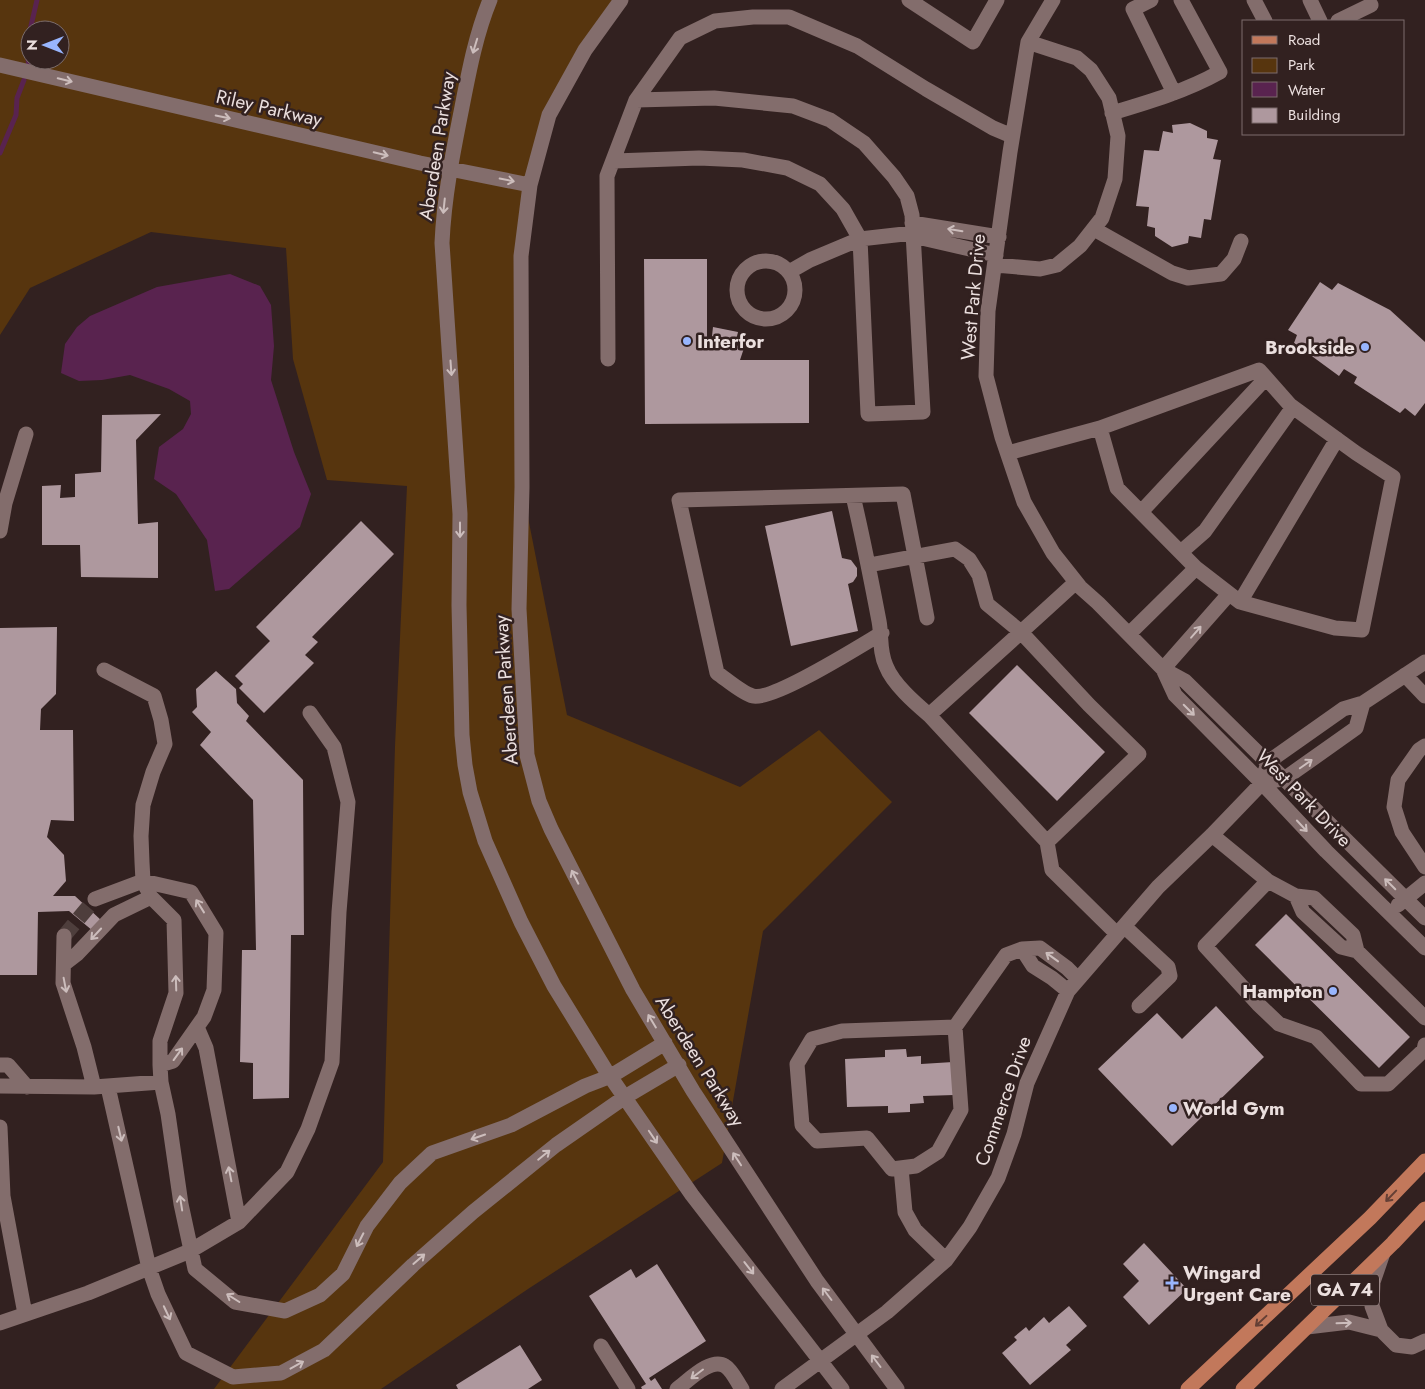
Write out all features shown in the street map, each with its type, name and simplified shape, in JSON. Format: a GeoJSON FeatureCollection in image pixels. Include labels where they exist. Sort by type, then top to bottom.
{"type":"FeatureCollection","features":[{"type":"Feature","properties":{"kind":"main road","name":"GA 74"},"geometry":{"type":"LineString","coordinates":[[1188,1389],[1363,1225],[1425,1161]]}},
{"type":"Feature","properties":{"kind":"main road","name":"GA 74"},"geometry":{"type":"LineString","coordinates":[[1243,1389],[1383,1253],[1425,1209]]}},
{"type":"Feature","properties":{"kind":"street","name":"Aberdeen Parkway"},"geometry":{"type":"LineString","coordinates":[[490,0],[472,56],[449,170],[442,243],[460,514],[459,605],[462,735],[470,792],[485,841],[521,922],[554,986],[610,1076],[692,1195],[800,1332],[842,1389]]}},
{"type":"Feature","properties":{"kind":"street","name":"Aberdeen Parkway"},"geometry":{"type":"LineString","coordinates":[[621,0],[585,50],[549,115],[530,185],[521,256],[522,487],[519,610],[527,755],[539,801],[551,829],[633,990],[678,1066],[817,1281],[897,1389]]}},
{"type":"Feature","properties":{"kind":"street"},"geometry":{"type":"LineString","coordinates":[[909,0],[973,42],[997,0]]}},
{"type":"Feature","properties":{"kind":"street","name":"West Park Drive"},"geometry":{"type":"LineString","coordinates":[[1053,0],[1028,42],[1012,136],[988,311],[986,376],[1024,502],[1052,553],[1076,582],[1163,669],[1185,681],[1425,918]]}},
{"type":"Feature","properties":{"kind":"street"},"geometry":{"type":"LineString","coordinates":[[1151,0],[1134,9],[1174,93]]}},
{"type":"Feature","properties":{"kind":"street"},"geometry":{"type":"LineString","coordinates":[[1112,113],[1174,93],[1220,72],[1181,0]]}},
{"type":"Feature","properties":{"kind":"street"},"geometry":{"type":"LineString","coordinates":[[1254,0],[1264,20]]}},
{"type":"Feature","properties":{"kind":"street"},"geometry":{"type":"LineString","coordinates":[[1310,0],[1320,20]]}},
{"type":"Feature","properties":{"kind":"street"},"geometry":{"type":"LineString","coordinates":[[1340,20],[1371,5]]}},
{"type":"Feature","properties":{"kind":"street"},"geometry":{"type":"LineString","coordinates":[[608,359],[607,176],[636,100],[680,38],[715,21],[753,17],[789,17],[857,46],[934,94],[993,128],[1012,136]]}},
{"type":"Feature","properties":{"kind":"street"},"geometry":{"type":"LineString","coordinates":[[913,231],[995,260],[1040,268],[1057,264],[1080,246],[1102,218],[1115,179],[1118,136],[1109,98],[1091,70],[1077,58],[1028,42]]}},
{"type":"Feature","properties":{"kind":"street","name":"Riley Parkway"},"geometry":{"type":"LineString","coordinates":[[0,66],[449,170],[530,185]]}},
{"type":"Feature","properties":{"kind":"street"},"geometry":{"type":"LineString","coordinates":[[614,161],[699,158],[743,160],[786,168],[820,184],[843,209],[860,238],[868,414],[922,412],[913,231],[907,196],[894,177],[864,143],[830,120],[793,106],[714,98],[636,100]]}},
{"type":"Feature","properties":{"kind":"street"},"geometry":{"type":"LineString","coordinates":[[1094,229],[1172,273],[1188,278],[1221,274],[1234,259],[1241,241]]}},
{"type":"Feature","properties":{"kind":"street"},"geometry":{"type":"LineString","coordinates":[[789,272],[810,260],[860,238],[913,231],[998,237]]}},
{"type":"Feature","properties":{"kind":"street"},"geometry":{"type":"LineString","coordinates":[[1008,454],[1100,428],[1260,370],[1293,407],[1337,440],[1393,476],[1362,630],[1335,628],[1235,598],[1196,568],[1116,488],[1100,428]]}},
{"type":"Feature","properties":{"kind":"street"},"geometry":{"type":"LineString","coordinates":[[1141,512],[1266,378]]}},
{"type":"Feature","properties":{"kind":"street"},"geometry":{"type":"LineString","coordinates":[[1181,552],[1206,531],[1293,407]]}},
{"type":"Feature","properties":{"kind":"street"},"geometry":{"type":"LineString","coordinates":[[0,531],[5,503],[26,434]]}},
{"type":"Feature","properties":{"kind":"street"},"geometry":{"type":"LineString","coordinates":[[1163,669],[1235,598],[1337,440]]}},
{"type":"Feature","properties":{"kind":"street"},"geometry":{"type":"LineString","coordinates":[[882,634],[818,671],[770,694],[761,697],[751,696],[717,673],[679,500],[903,494],[927,618]]}},
{"type":"Feature","properties":{"kind":"street"},"geometry":{"type":"LineString","coordinates":[[853,496],[869,565],[882,634],[880,650],[886,668],[911,700],[929,715],[1047,842],[1052,870],[1120,930],[1168,967],[1170,976],[1139,1006]]}},
{"type":"Feature","properties":{"kind":"street"},"geometry":{"type":"LineString","coordinates":[[869,565],[955,549],[968,558],[979,575],[987,604],[1021,632],[1139,754],[1047,842]]}},
{"type":"Feature","properties":{"kind":"street"},"geometry":{"type":"LineString","coordinates":[[1129,634],[1196,568]]}},
{"type":"Feature","properties":{"kind":"street"},"geometry":{"type":"LineString","coordinates":[[929,715],[1076,582]]}},
{"type":"Feature","properties":{"kind":"street"},"geometry":{"type":"LineString","coordinates":[[1268,762],[1343,708],[1363,703],[1425,662]]}},
{"type":"Feature","properties":{"kind":"street","name":"West Park Drive"},"geometry":{"type":"LineString","coordinates":[[1163,669],[1174,695],[1262,783],[1326,851],[1425,948]]}},
{"type":"Feature","properties":{"kind":"street"},"geometry":{"type":"LineString","coordinates":[[104,670],[154,696],[161,720],[165,744],[153,772],[143,805],[141,836],[143,880],[151,897],[174,920],[176,993],[160,1042],[161,1082],[168,1114],[181,1204],[190,1251],[196,1269],[236,1302],[285,1311],[320,1295],[343,1274],[367,1226],[400,1183],[432,1153],[511,1125],[585,1086],[610,1076],[665,1044]]}},
{"type":"Feature","properties":{"kind":"street"},"geometry":{"type":"LineString","coordinates":[[1405,675],[1425,696]]}},
{"type":"Feature","properties":{"kind":"street"},"geometry":{"type":"LineString","coordinates":[[1262,783],[1284,779],[1356,728],[1363,703]]}},
{"type":"Feature","properties":{"kind":"street"},"geometry":{"type":"LineString","coordinates":[[0,1323],[88,1294],[190,1251],[239,1222],[287,1172],[308,1128],[332,1062],[339,912],[348,802],[334,747],[310,713]]}},
{"type":"Feature","properties":{"kind":"street"},"geometry":{"type":"LineString","coordinates":[[1425,746],[1419,750],[1398,780],[1394,807],[1402,832],[1425,867]]}},
{"type":"Feature","properties":{"kind":"street","name":"Commerce Drive"},"geometry":{"type":"LineString","coordinates":[[782,1389],[804,1371],[887,1312],[946,1260],[970,1227],[998,1178],[1014,1134],[1027,1083],[1068,991],[1158,887],[1212,836],[1262,783],[1268,762]]}},
{"type":"Feature","properties":{"kind":"street"},"geometry":{"type":"LineString","coordinates":[[1212,836],[1268,882],[1296,896],[1314,898],[1354,935],[1357,951],[1425,1018]]}},
{"type":"Feature","properties":{"kind":"street"},"geometry":{"type":"LineString","coordinates":[[96,899],[143,880],[191,892],[216,933],[214,990],[204,1017],[173,1061],[160,1065]]}},
{"type":"Feature","properties":{"kind":"street"},"geometry":{"type":"LineString","coordinates":[[1268,882],[1205,946],[1258,1004],[1279,1024],[1316,1038],[1361,1084],[1388,1084],[1424,1050],[1425,1045]]}},
{"type":"Feature","properties":{"kind":"street"},"geometry":{"type":"LineString","coordinates":[[1390,913],[1405,898],[1425,883]]}},
{"type":"Feature","properties":{"kind":"street"},"geometry":{"type":"LineString","coordinates":[[64,964],[77,954],[114,915],[151,897]]}},
{"type":"Feature","properties":{"kind":"street"},"geometry":{"type":"LineString","coordinates":[[64,936],[63,983],[84,1047],[101,1087],[158,1294],[186,1353],[232,1377],[281,1373],[324,1350],[376,1299],[473,1212],[556,1145],[625,1097],[678,1066]]}},
{"type":"Feature","properties":{"kind":"street"},"geometry":{"type":"LineString","coordinates":[[955,1027],[842,1031],[812,1039],[797,1064],[802,1125],[818,1141],[867,1138],[892,1169],[916,1166],[938,1152],[961,1110],[955,1027],[1006,955],[1022,949],[1040,948],[1067,968],[1078,979]]}},
{"type":"Feature","properties":{"kind":"street"},"geometry":{"type":"LineString","coordinates":[[1022,949],[1033,966],[1068,991]]}},
{"type":"Feature","properties":{"kind":"street"},"geometry":{"type":"LineString","coordinates":[[197,1027],[206,1048],[239,1222]]}},
{"type":"Feature","properties":{"kind":"street"},"geometry":{"type":"LineString","coordinates":[[0,1065],[8,1065],[27,1086]]}},
{"type":"Feature","properties":{"kind":"street"},"geometry":{"type":"LineString","coordinates":[[0,1086],[101,1087],[161,1082]]}},
{"type":"Feature","properties":{"kind":"street"},"geometry":{"type":"LineString","coordinates":[[0,1127],[3,1196],[25,1314]]}},
{"type":"Feature","properties":{"kind":"street"},"geometry":{"type":"LineString","coordinates":[[901,1168],[905,1212],[915,1230],[946,1260]]}},
{"type":"Feature","properties":{"kind":"street"},"geometry":{"type":"LineString","coordinates":[[1383,1253],[1373,1282],[1372,1306],[1381,1330],[1396,1345],[1412,1347],[1425,1341]]}},
{"type":"Feature","properties":{"kind":"street"},"geometry":{"type":"LineString","coordinates":[[1307,1327],[1349,1322],[1381,1330]]}},
{"type":"Feature","properties":{"kind":"street"},"geometry":{"type":"LineString","coordinates":[[601,1346],[628,1389]]}},
{"type":"Feature","properties":{"kind":"street"},"geometry":{"type":"LineString","coordinates":[[677,1389],[710,1364],[718,1364],[726,1367],[742,1389]]}},
{"type":"Feature","properties":{"kind":"green space"},"geometry":{"type":"Polygon","coordinates":[[[0,0],[621,0],[549,115],[530,185],[522,487],[567,715],[740,787],[819,730],[892,802],[763,931],[722,1163],[528,1289],[381,1389],[214,1389],[383,1162],[395,746],[407,486],[327,480],[293,359],[286,248],[151,232],[30,288],[0,335],[0,0]]]}},
{"type":"Feature","properties":{"kind":"water"},"geometry":{"type":"Polygon","coordinates":[[[230,274],[260,286],[271,305],[274,346],[271,380],[294,452],[311,494],[300,527],[229,589],[215,591],[207,540],[176,494],[154,479],[159,447],[183,429],[191,414],[190,401],[169,389],[130,375],[102,380],[79,381],[61,373],[65,344],[77,327],[90,316],[157,287],[230,274]]]}},
{"type":"Feature","properties":{"kind":"building"},"geometry":{"type":"Polygon","coordinates":[[[1190,123],[1207,131],[1207,138],[1218,140],[1213,159],[1221,160],[1211,220],[1204,219],[1201,238],[1189,236],[1188,243],[1172,247],[1155,236],[1155,228],[1147,226],[1149,207],[1136,206],[1144,150],[1159,151],[1163,131],[1173,133],[1172,125],[1190,123]]]}},
{"type":"Feature","properties":{"kind":"building","name":"Interfor"},"geometry":{"type":"Polygon","coordinates":[[[644,259],[707,259],[707,338],[717,340],[718,338],[712,336],[713,327],[738,332],[736,341],[730,340],[730,343],[744,348],[740,360],[809,360],[809,423],[645,424],[644,259]]]}},
{"type":"Feature","properties":{"kind":"building"},"geometry":{"type":"Polygon","coordinates":[[[1320,282],[1332,290],[1338,283],[1390,310],[1425,342],[1425,403],[1415,416],[1405,408],[1400,413],[1354,383],[1357,377],[1344,369],[1339,376],[1294,343],[1297,335],[1288,330],[1320,282]]]}},
{"type":"Feature","properties":{"kind":"building"},"geometry":{"type":"Polygon","coordinates":[[[161,414],[136,440],[138,524],[158,522],[158,578],[81,577],[80,545],[42,545],[42,486],[61,485],[60,498],[75,497],[75,474],[101,472],[102,415],[161,414]]]}},
{"type":"Feature","properties":{"kind":"building"},"geometry":{"type":"Polygon","coordinates":[[[832,511],[842,558],[851,560],[857,568],[857,576],[853,582],[848,584],[858,631],[791,646],[765,526],[832,511]]]}},
{"type":"Feature","properties":{"kind":"building"},"geometry":{"type":"Polygon","coordinates":[[[361,521],[394,554],[312,637],[318,642],[305,655],[314,663],[264,713],[239,688],[243,684],[235,676],[270,641],[256,627],[361,521]]]}},
{"type":"Feature","properties":{"kind":"building"},"geometry":{"type":"Polygon","coordinates":[[[57,627],[56,694],[41,709],[40,730],[73,730],[74,821],[51,820],[47,837],[64,855],[66,881],[53,896],[75,896],[102,921],[93,931],[69,911],[38,912],[37,975],[0,975],[0,628],[57,627]]]}},
{"type":"Feature","properties":{"kind":"building"},"geometry":{"type":"Polygon","coordinates":[[[1017,665],[1105,752],[1057,801],[969,713],[1017,665]]]}},
{"type":"Feature","properties":{"kind":"building"},"geometry":{"type":"Polygon","coordinates":[[[216,671],[236,689],[237,703],[249,716],[246,721],[303,780],[304,935],[291,935],[289,1098],[253,1099],[253,1063],[240,1062],[242,950],[256,950],[253,800],[200,745],[211,732],[192,712],[197,707],[196,689],[216,671]]]}},
{"type":"Feature","properties":{"kind":"building","name":"Hampton"},"geometry":{"type":"Polygon","coordinates":[[[1286,914],[1410,1037],[1379,1068],[1255,945],[1286,914]]]}},
{"type":"Feature","properties":{"kind":"building","name":"World Gym"},"geometry":{"type":"Polygon","coordinates":[[[1216,1006],[1264,1057],[1172,1146],[1098,1069],[1157,1013],[1182,1039],[1216,1006]]]}},
{"type":"Feature","properties":{"kind":"building"},"geometry":{"type":"Polygon","coordinates":[[[906,1049],[907,1057],[921,1056],[921,1064],[953,1062],[954,1095],[923,1096],[924,1103],[910,1104],[910,1112],[888,1113],[888,1106],[847,1107],[845,1059],[885,1057],[885,1050],[906,1049]]]}},
{"type":"Feature","properties":{"kind":"building"},"geometry":{"type":"Polygon","coordinates":[[[1144,1243],[1187,1289],[1149,1325],[1123,1297],[1139,1281],[1123,1264],[1144,1243]]]}},
{"type":"Feature","properties":{"kind":"building"},"geometry":{"type":"Polygon","coordinates":[[[657,1264],[706,1341],[649,1378],[651,1381],[655,1378],[662,1389],[642,1389],[641,1387],[646,1384],[589,1296],[631,1269],[636,1278],[657,1264]]]}},
{"type":"Feature","properties":{"kind":"building"},"geometry":{"type":"Polygon","coordinates":[[[1069,1306],[1087,1326],[1066,1345],[1071,1350],[1030,1385],[1002,1353],[1017,1340],[1014,1337],[1026,1327],[1029,1331],[1044,1317],[1049,1323],[1069,1306]]]}},
{"type":"Feature","properties":{"kind":"building"},"geometry":{"type":"Polygon","coordinates":[[[520,1345],[542,1380],[528,1389],[458,1389],[456,1385],[520,1345]]]}},
{"type":"Feature","properties":{"kind":"waterway"},"geometry":{"type":"LineString","coordinates":[[32,20],[37,0]]}},
{"type":"Feature","properties":{"kind":"waterway"},"geometry":{"type":"LineString","coordinates":[[0,153],[16,115],[17,98],[24,80]]}},
{"type":"Feature","properties":{"kind":"tunnel"},"geometry":{"type":"LineString","coordinates":[[64,936],[95,899]]}},
{"type":"Feature","properties":{"kind":"place","name":"Interfor"},"geometry":{"type":"Point","coordinates":[687,341]}},
{"type":"Feature","properties":{"kind":"place","name":"Brookside"},"geometry":{"type":"Point","coordinates":[1365,347]}},
{"type":"Feature","properties":{"kind":"place","name":"Hampton"},"geometry":{"type":"Point","coordinates":[1333,991]}},
{"type":"Feature","properties":{"kind":"place","name":"World Gym"},"geometry":{"type":"Point","coordinates":[1173,1108]}},
{"type":"Feature","properties":{"kind":"place","name":"Wingard Urgent Care"},"geometry":{"type":"Point","coordinates":[1172,1283]}}]}
